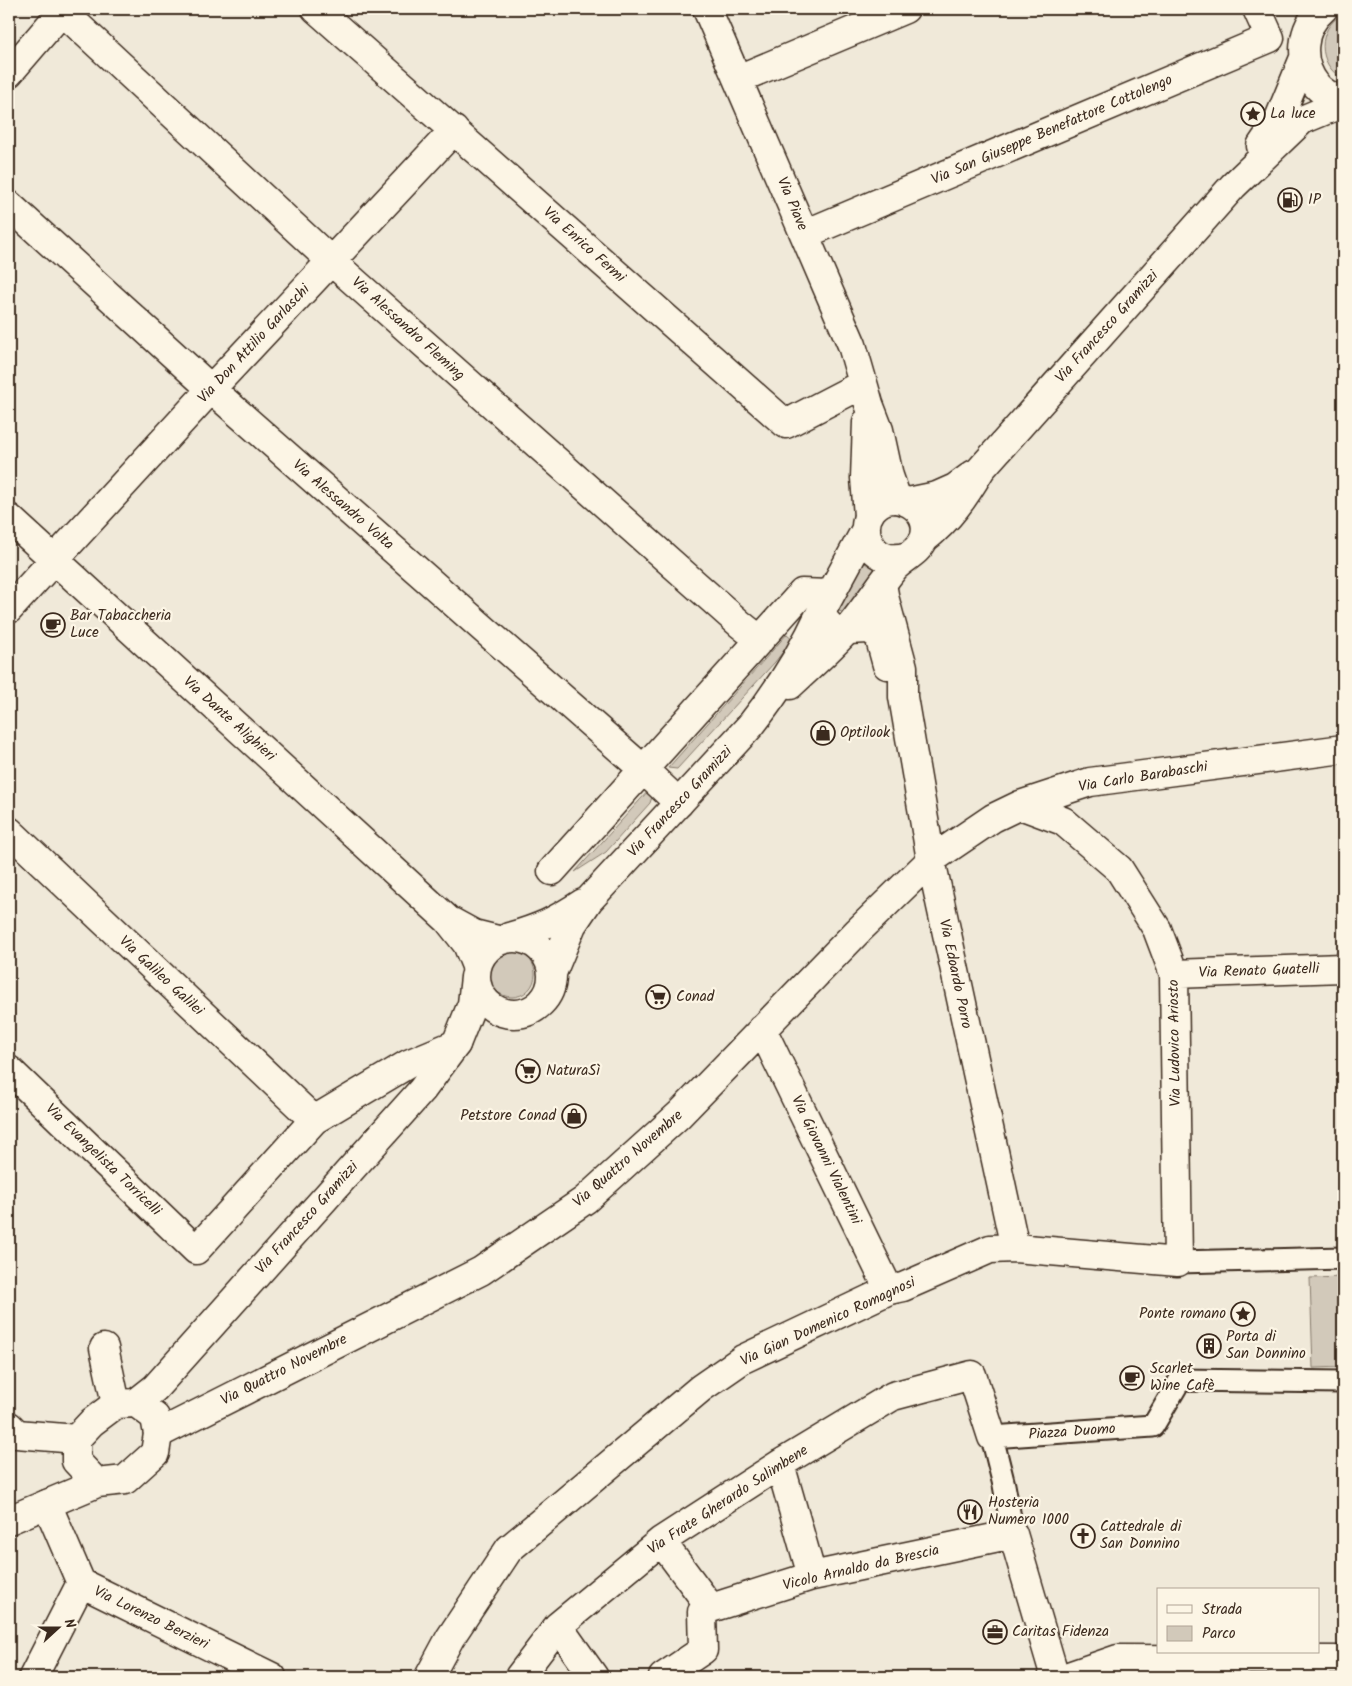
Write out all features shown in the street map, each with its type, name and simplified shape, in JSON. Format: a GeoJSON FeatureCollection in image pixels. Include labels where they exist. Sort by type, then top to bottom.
{"type":"FeatureCollection","features":[{"type":"Feature","properties":{"kind":"street","name":"Via Enrico Fermi"},"geometry":{"type":"LineString","coordinates":[[316,9],[786,424],[866,394]]}},
{"type":"Feature","properties":{"kind":"street","name":"Via Piave"},"geometry":{"type":"LineString","coordinates":[[707,9],[852,345],[879,430],[889,476],[903,500]]}},
{"type":"Feature","properties":{"kind":"street"},"geometry":{"type":"LineString","coordinates":[[738,79],[905,9]]}},
{"type":"Feature","properties":{"kind":"street","name":"Via San Giuseppe Benefattore Cottolengo"},"geometry":{"type":"LineString","coordinates":[[805,234],[1270,38],[1257,9]]}},
{"type":"Feature","properties":{"kind":"street","name":"Via Francesco Gramizzi"},"geometry":{"type":"LineString","coordinates":[[1323,9],[1316,14],[1308,28],[1304,43],[1304,58],[1309,73],[1318,86],[1329,96],[1343,103]]}},
{"type":"Feature","properties":{"kind":"street"},"geometry":{"type":"LineString","coordinates":[[9,73],[63,10]]}},
{"type":"Feature","properties":{"kind":"street","name":"Via Alessandro Fleming"},"geometry":{"type":"LineString","coordinates":[[63,10],[331,261],[760,640]]}},
{"type":"Feature","properties":{"kind":"street","name":"Via Francesco Gramizzi"},"geometry":{"type":"LineString","coordinates":[[1233,186],[1278,121],[1304,58]]}},
{"type":"Feature","properties":{"kind":"street","name":"Via Francesco Gramizzi"},"geometry":{"type":"LineString","coordinates":[[769,703],[846,630],[896,566],[948,517],[964,498],[981,469],[1233,186],[1302,120],[1343,103]]}},
{"type":"Feature","properties":{"kind":"street","name":"Via Don Attilio Garlaschi"},"geometry":{"type":"LineString","coordinates":[[9,609],[211,389],[454,130]]}},
{"type":"Feature","properties":{"kind":"street","name":"Via Alessandro Volta"},"geometry":{"type":"LineString","coordinates":[[9,206],[211,389],[679,802]]}},
{"type":"Feature","properties":{"kind":"street","name":"Via Piave"},"geometry":{"type":"LineString","coordinates":[[866,394],[865,478],[867,523]]}},
{"type":"Feature","properties":{"kind":"street","name":"Via Francesco Gramizzi"},"geometry":{"type":"LineString","coordinates":[[456,1044],[513,1014],[525,1013],[542,1002],[551,987],[552,973],[572,925],[589,900],[751,725],[769,703],[812,631],[825,603],[852,556],[873,509],[880,503],[937,496],[955,488],[981,469]]}},
{"type":"Feature","properties":{"kind":"street"},"geometry":{"type":"LineString","coordinates":[[867,523],[867,539],[872,548],[880,554],[888,558],[898,559],[916,548],[926,530],[925,522],[916,507],[903,500]]}},
{"type":"Feature","properties":{"kind":"street","name":"Via Dante Alighieri"},"geometry":{"type":"LineString","coordinates":[[9,518],[448,920],[467,944],[476,972]]}},
{"type":"Feature","properties":{"kind":"street","name":"Via Edoardo Porro"},"geometry":{"type":"LineString","coordinates":[[882,584],[884,600],[903,667],[903,698],[931,860],[1015,1248]]}},
{"type":"Feature","properties":{"kind":"street"},"geometry":{"type":"LineString","coordinates":[[552,871],[802,593],[825,603],[826,622],[831,627],[846,630]]}},
{"type":"Feature","properties":{"kind":"street","name":"Via Edoardo Porro"},"geometry":{"type":"LineString","coordinates":[[846,630],[870,629],[879,636],[885,662],[903,698]]}},
{"type":"Feature","properties":{"kind":"street","name":"Via Carlo Barabaschi"},"geometry":{"type":"LineString","coordinates":[[931,860],[993,818],[1020,805],[1090,782],[1343,749]]}},
{"type":"Feature","properties":{"kind":"street","name":"Via Ludovico Ariosto"},"geometry":{"type":"LineString","coordinates":[[1020,805],[1064,821],[1119,869],[1157,929],[1174,974],[1178,1262]]}},
{"type":"Feature","properties":{"kind":"street","name":"Via Galileo Galilei"},"geometry":{"type":"LineString","coordinates":[[9,831],[314,1120]]}},
{"type":"Feature","properties":{"kind":"street","name":"Via Quattro Novembre"},"geometry":{"type":"LineString","coordinates":[[9,1520],[48,1495],[92,1422],[144,1409],[481,1271],[585,1200],[679,1115],[858,931],[931,860]]}},
{"type":"Feature","properties":{"kind":"street","name":"Via Francesco Gramizzi"},"geometry":{"type":"LineString","coordinates":[[144,1409],[422,1090],[456,1044],[472,1004],[476,972],[484,950],[503,938],[545,926],[589,900]]}},
{"type":"Feature","properties":{"kind":"street","name":"Via Dante Alighieri"},"geometry":{"type":"LineString","coordinates":[[448,920],[474,934],[503,938]]}},
{"type":"Feature","properties":{"kind":"street"},"geometry":{"type":"LineString","coordinates":[[503,938],[520,937],[538,946],[546,953],[552,973]]}},
{"type":"Feature","properties":{"kind":"street","name":"Via Renato Guatelli"},"geometry":{"type":"LineString","coordinates":[[1174,974],[1343,968]]}},
{"type":"Feature","properties":{"kind":"street"},"geometry":{"type":"LineString","coordinates":[[476,972],[477,989],[483,999],[491,1007],[513,1014]]}},
{"type":"Feature","properties":{"kind":"street","name":"Via Giovanni Vialentini"},"geometry":{"type":"LineString","coordinates":[[762,1029],[889,1290]]}},
{"type":"Feature","properties":{"kind":"street"},"geometry":{"type":"LineString","coordinates":[[314,1120],[408,1064],[456,1044]]}},
{"type":"Feature","properties":{"kind":"street","name":"Via Evangelista Torricelli"},"geometry":{"type":"LineString","coordinates":[[9,1070],[196,1250],[314,1120]]}},
{"type":"Feature","properties":{"kind":"street","name":"Via Gian Domenico Romagnosi"},"geometry":{"type":"LineString","coordinates":[[430,1677],[450,1638],[509,1549],[701,1388],[743,1359],[889,1290],[903,1287],[990,1249],[1015,1248],[1178,1262]]}},
{"type":"Feature","properties":{"kind":"street"},"geometry":{"type":"LineString","coordinates":[[1178,1262],[1343,1258]]}},
{"type":"Feature","properties":{"kind":"street"},"geometry":{"type":"LineString","coordinates":[[104,1348],[144,1409]]}},
{"type":"Feature","properties":{"kind":"street","name":"Via Frate Gherardo Salimbene"},"geometry":{"type":"LineString","coordinates":[[519,1677],[558,1626],[661,1541],[780,1464],[892,1396],[972,1375],[992,1437]]}},
{"type":"Feature","properties":{"kind":"street","name":"Piazza Duomo"},"geometry":{"type":"LineString","coordinates":[[992,1437],[1153,1426],[1180,1380],[1343,1382]]}},
{"type":"Feature","properties":{"kind":"street","name":"Via Quattro Novembre"},"geometry":{"type":"LineString","coordinates":[[9,1515],[34,1499],[98,1483],[125,1480],[155,1452],[144,1409]]}},
{"type":"Feature","properties":{"kind":"street"},"geometry":{"type":"LineString","coordinates":[[9,1426],[17,1434],[76,1450],[98,1483]]}},
{"type":"Feature","properties":{"kind":"street"},"geometry":{"type":"LineString","coordinates":[[992,1437],[1004,1485],[1013,1534],[1055,1677]]}},
{"type":"Feature","properties":{"kind":"street"},"geometry":{"type":"LineString","coordinates":[[780,1464],[812,1576]]}},
{"type":"Feature","properties":{"kind":"street","name":"Via Lorenzo Berzieri"},"geometry":{"type":"LineString","coordinates":[[48,1495],[81,1583],[272,1677]]}},
{"type":"Feature","properties":{"kind":"street","name":"Vicolo Arnaldo da Brescia"},"geometry":{"type":"LineString","coordinates":[[711,1608],[812,1576],[1013,1534]]}},
{"type":"Feature","properties":{"kind":"street"},"geometry":{"type":"LineString","coordinates":[[661,1541],[711,1608],[702,1612],[704,1650],[663,1677]]}},
{"type":"Feature","properties":{"kind":"street"},"geometry":{"type":"LineString","coordinates":[[32,1677],[81,1583]]}},
{"type":"Feature","properties":{"kind":"street"},"geometry":{"type":"LineString","coordinates":[[558,1626],[594,1677]]}},
{"type":"Feature","properties":{"kind":"street"},"geometry":{"type":"LineString","coordinates":[[1066,1677],[1120,1668],[1343,1660]]}},
{"type":"Feature","properties":{"kind":"green space"},"geometry":{"type":"Polygon","coordinates":[[[1343,14],[1343,79],[1334,73],[1328,65],[1324,56],[1323,46],[1328,28],[1334,20],[1343,14]]]}},
{"type":"Feature","properties":{"kind":"green space"},"geometry":{"type":"Polygon","coordinates":[[[861,561],[877,570],[844,613],[837,610],[861,561]]]}},
{"type":"Feature","properties":{"kind":"green space"},"geometry":{"type":"Polygon","coordinates":[[[787,634],[793,639],[775,662],[677,769],[668,768],[787,634]]]}},
{"type":"Feature","properties":{"kind":"green space"},"geometry":{"type":"Polygon","coordinates":[[[649,790],[653,794],[650,803],[606,852],[575,872],[649,790]]]}},
{"type":"Feature","properties":{"kind":"green space"},"geometry":{"type":"Polygon","coordinates":[[[507,951],[517,951],[529,957],[534,965],[534,983],[529,991],[521,996],[507,997],[499,994],[492,987],[489,979],[489,969],[492,961],[499,954],[507,951]]]}},
{"type":"Feature","properties":{"kind":"green space"},"geometry":{"type":"Polygon","coordinates":[[[1343,1277],[1343,1367],[1313,1368],[1310,1278],[1343,1277]]]}},
{"type":"Feature","properties":{"kind":"place","name":"La luce"},"geometry":{"type":"Point","coordinates":[1253,114]}},
{"type":"Feature","properties":{"kind":"place","name":"IP"},"geometry":{"type":"Point","coordinates":[1290,200]}},
{"type":"Feature","properties":{"kind":"place","name":"Bar Tabaccheria Luce"},"geometry":{"type":"Point","coordinates":[53,625]}},
{"type":"Feature","properties":{"kind":"place","name":"Optilook"},"geometry":{"type":"Point","coordinates":[823,733]}},
{"type":"Feature","properties":{"kind":"place","name":"Conad"},"geometry":{"type":"Point","coordinates":[658,997]}},
{"type":"Feature","properties":{"kind":"place","name":"NaturaSì"},"geometry":{"type":"Point","coordinates":[528,1071]}},
{"type":"Feature","properties":{"kind":"place","name":"Petstore Conad"},"geometry":{"type":"Point","coordinates":[574,1116]}},
{"type":"Feature","properties":{"kind":"place","name":"Ponte romano"},"geometry":{"type":"Point","coordinates":[1243,1314]}},
{"type":"Feature","properties":{"kind":"place","name":"Porta di San Donnino"},"geometry":{"type":"Point","coordinates":[1209,1346]}},
{"type":"Feature","properties":{"kind":"place","name":"Scarlet Wine Cafè"},"geometry":{"type":"Point","coordinates":[1132,1378]}},
{"type":"Feature","properties":{"kind":"place","name":"Hosteria Numero 1000"},"geometry":{"type":"Point","coordinates":[970,1512]}},
{"type":"Feature","properties":{"kind":"place","name":"Cattedrale di San Donnino"},"geometry":{"type":"Point","coordinates":[1083,1536]}},
{"type":"Feature","properties":{"kind":"place","name":"Caritas Fidenza"},"geometry":{"type":"Point","coordinates":[995,1632]}}]}
